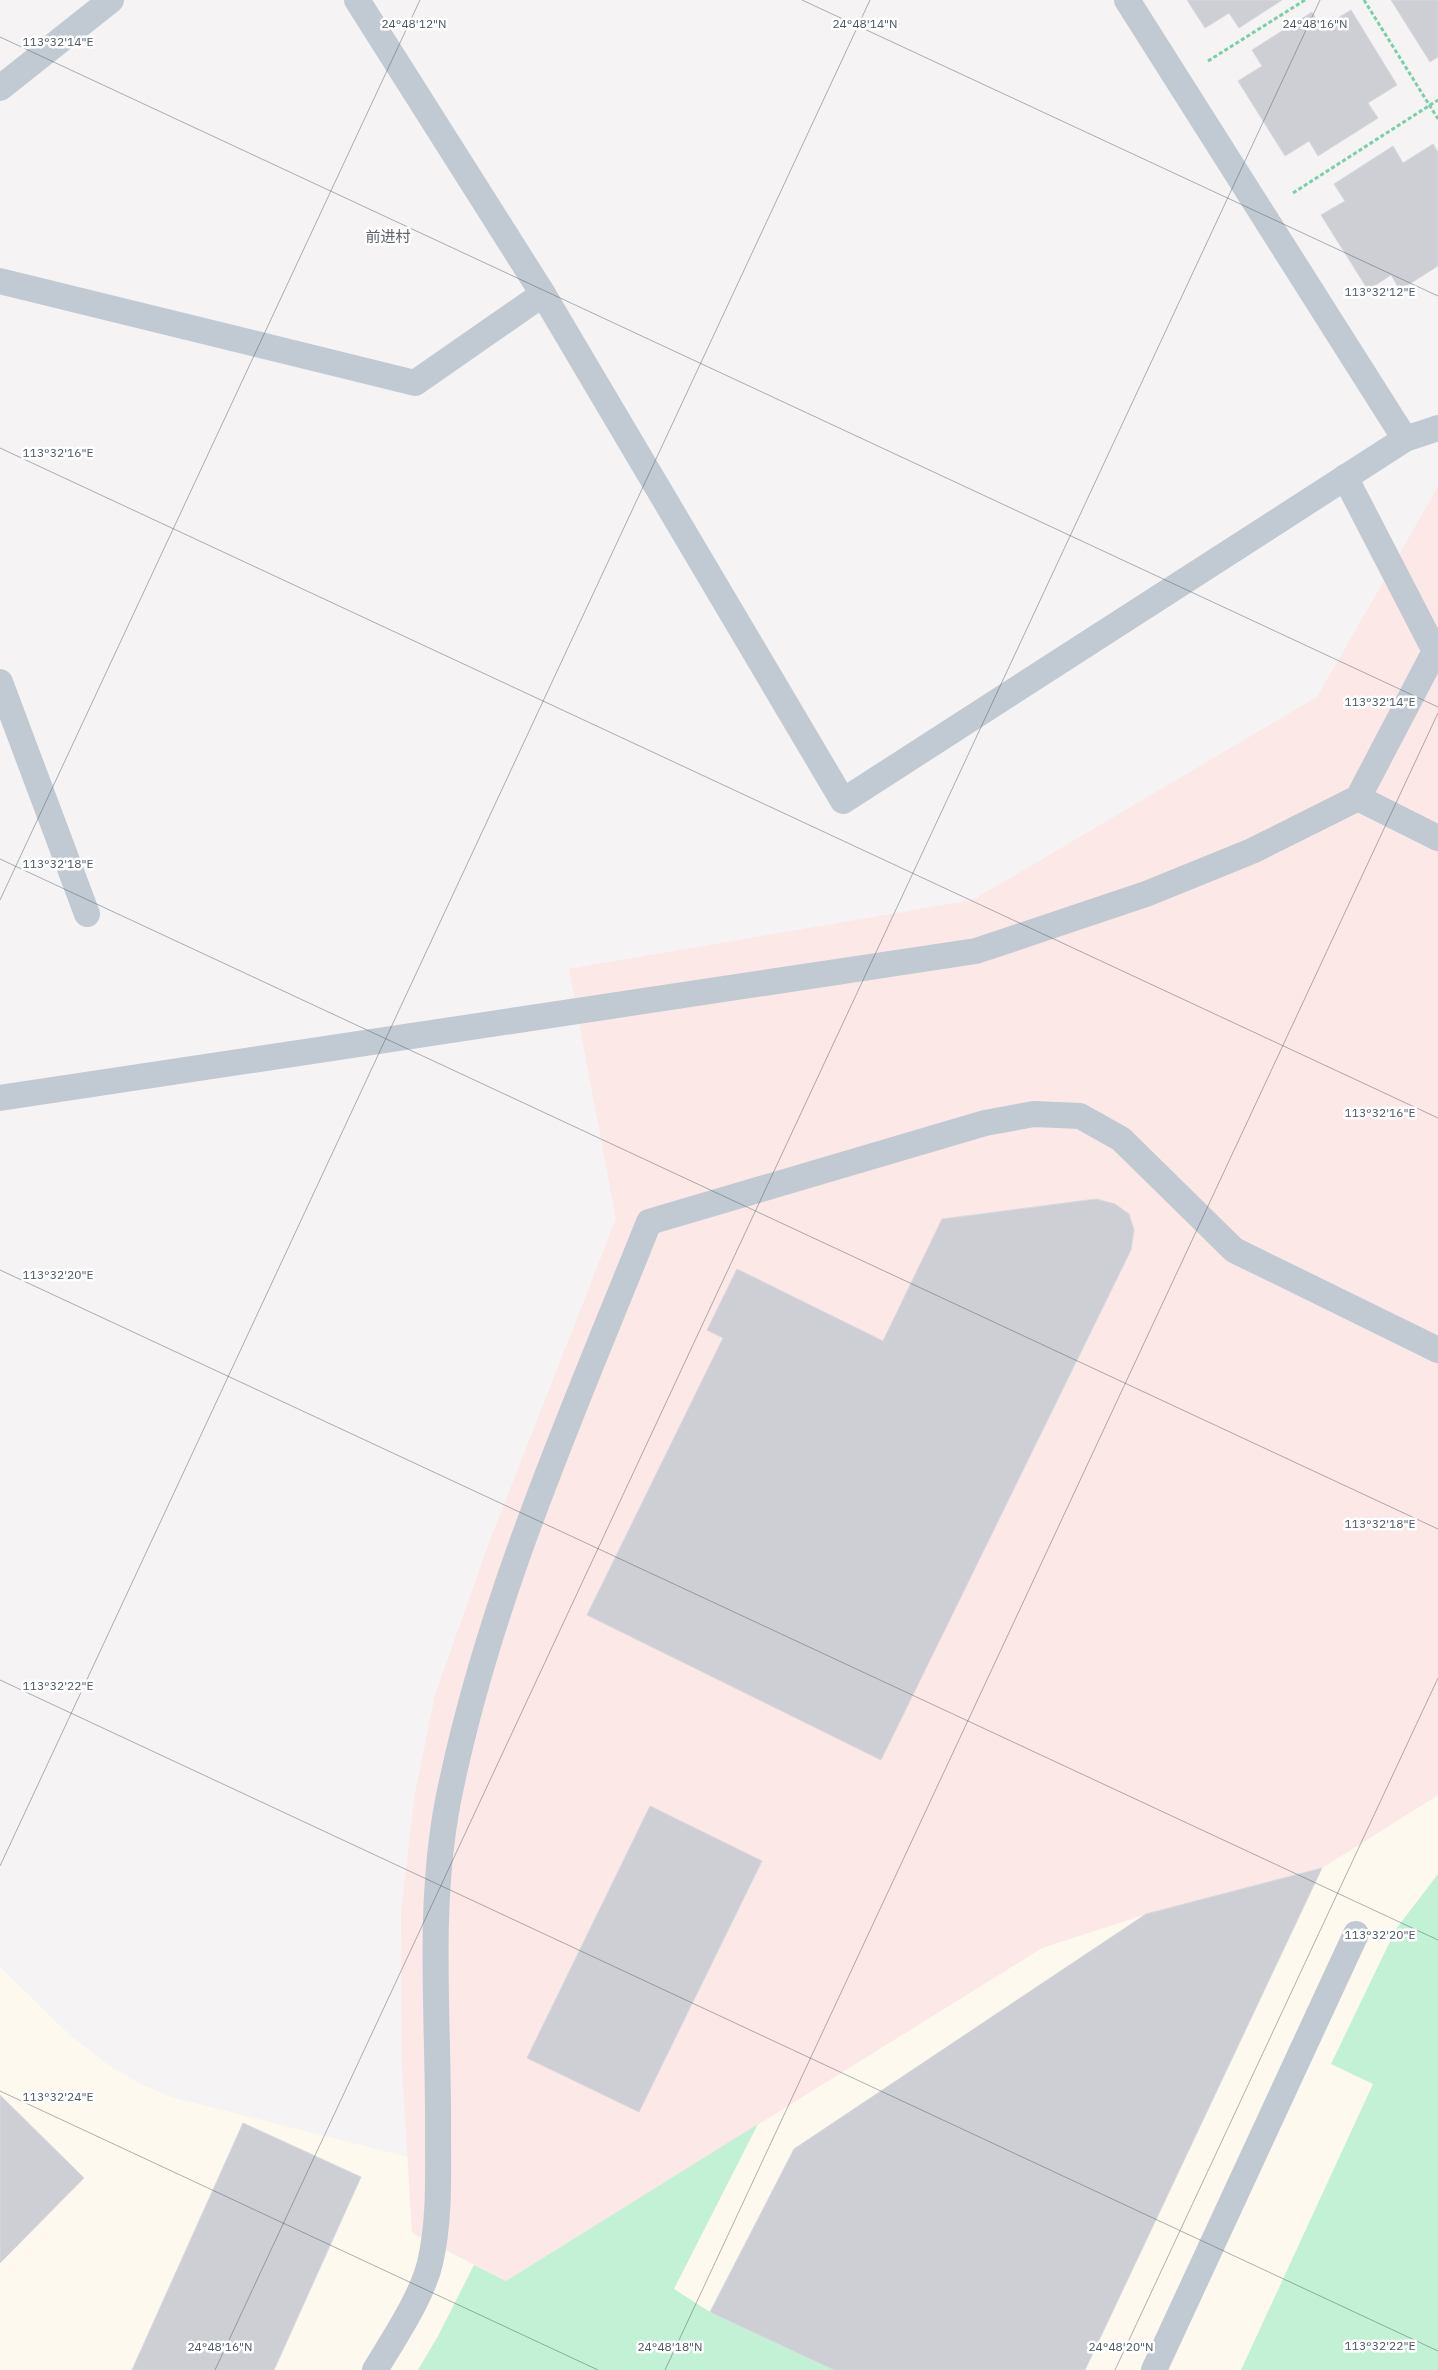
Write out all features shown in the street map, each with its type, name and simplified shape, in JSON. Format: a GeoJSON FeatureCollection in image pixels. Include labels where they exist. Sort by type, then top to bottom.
{"type":"FeatureCollection","features":[{"type":"Feature","properties":{"kind":"lane"},"geometry":{"type":"LineString","coordinates":[[0,88],[111,0]]}},
{"type":"Feature","properties":{"kind":"lane"},"geometry":{"type":"LineString","coordinates":[[356,0],[543,294],[843,801],[1405,439],[1438,428]]}},
{"type":"Feature","properties":{"kind":"lane"},"geometry":{"type":"LineString","coordinates":[[1127,0],[1405,439]]}},
{"type":"Feature","properties":{"kind":"lane"},"geometry":{"type":"LineString","coordinates":[[0,281],[415,383],[543,294]]}},
{"type":"Feature","properties":{"kind":"lane"},"geometry":{"type":"LineString","coordinates":[[0,1098],[976,951],[1146,894],[1252,852],[1358,798],[1435,651],[1345,478]]}},
{"type":"Feature","properties":{"kind":"lane"},"geometry":{"type":"LineString","coordinates":[[0,682],[87,914]]}},
{"type":"Feature","properties":{"kind":"lane"},"geometry":{"type":"LineString","coordinates":[[1358,798],[1438,838]]}},
{"type":"Feature","properties":{"kind":"lane"},"geometry":{"type":"LineString","coordinates":[[375,2370],[407,2317],[430,2265],[436,2219],[438,2064],[435,1912],[448,1804],[470,1702],[516,1555],[649,1222],[986,1123],[1034,1114],[1080,1116],[1121,1139],[1234,1250],[1438,1350]]}},
{"type":"Feature","properties":{"kind":"lane"},"geometry":{"type":"LineString","coordinates":[[1154,2370],[1356,1934]]}},
{"type":"Feature","properties":{"kind":"path"},"geometry":{"type":"LineString","coordinates":[[1178,81],[1304,0]]}},
{"type":"Feature","properties":{"kind":"path"},"geometry":{"type":"LineString","coordinates":[[1364,0],[1438,120]]}},
{"type":"Feature","properties":{"kind":"path"},"geometry":{"type":"LineString","coordinates":[[1262,213],[1438,100]]}},
{"type":"Feature","properties":{"kind":"shaded area"},"geometry":{"type":"Polygon","coordinates":[[[1438,487],[1438,1795],[1322,1868],[1146,1914],[1042,1948],[506,2281],[412,2233],[402,2066],[401,1912],[415,1794],[435,1695],[489,1543],[616,1219],[569,969],[973,900],[1317,697],[1438,487]]]}},
{"type":"Feature","properties":{"kind":"shaded area"},"geometry":{"type":"Polygon","coordinates":[[[1438,1795],[1438,2370],[0,2370],[0,1967],[72,2037],[110,2066],[141,2084],[171,2097],[408,2157],[412,2233],[506,2281],[1042,1948],[1146,1914],[1322,1868],[1438,1795]]]}},
{"type":"Feature","properties":{"kind":"green space"},"geometry":{"type":"Polygon","coordinates":[[[1438,1874],[1438,2370],[1241,2370],[1373,2084],[1331,2064],[1396,1929],[1438,1874]]]}},
{"type":"Feature","properties":{"kind":"green space"},"geometry":{"type":"Polygon","coordinates":[[[758,2124],[674,2289],[710,2312],[834,2370],[418,2370],[438,2336],[474,2265],[506,2281],[758,2124]]]}},
{"type":"Feature","properties":{"kind":"building"},"geometry":{"type":"Polygon","coordinates":[[[1187,0],[1282,0],[1239,28],[1229,13],[1205,28],[1187,0]]]}},
{"type":"Feature","properties":{"kind":"building"},"geometry":{"type":"Polygon","coordinates":[[[1391,0],[1438,0],[1438,57],[1430,62],[1391,0]]]}},
{"type":"Feature","properties":{"kind":"building"},"geometry":{"type":"Polygon","coordinates":[[[1351,10],[1397,85],[1368,103],[1378,118],[1318,156],[1309,141],[1285,156],[1238,81],[1262,66],[1252,50],[1312,12],[1321,28],[1351,10]]]}},
{"type":"Feature","properties":{"kind":"building"},"geometry":{"type":"Polygon","coordinates":[[[1433,144],[1438,152],[1438,266],[1400,290],[1391,275],[1368,290],[1321,215],[1345,201],[1334,184],[1393,146],[1403,163],[1433,144]]]}},
{"type":"Feature","properties":{"kind":"building"},"geometry":{"type":"Polygon","coordinates":[[[1096,1199],[1115,1204],[1129,1214],[1134,1230],[1131,1250],[881,1760],[587,1615],[723,1338],[707,1330],[737,1269],[883,1341],[942,1219],[1096,1199]]]}},
{"type":"Feature","properties":{"kind":"building"},"geometry":{"type":"Polygon","coordinates":[[[650,1806],[762,1861],[639,2112],[527,2058],[650,1806]]]}},
{"type":"Feature","properties":{"kind":"building"},"geometry":{"type":"Polygon","coordinates":[[[1322,1868],[1085,2370],[834,2370],[710,2312],[794,2149],[1146,1914],[1322,1868]]]}},
{"type":"Feature","properties":{"kind":"building"},"geometry":{"type":"Polygon","coordinates":[[[0,2095],[84,2178],[0,2263],[0,2095]]]}},
{"type":"Feature","properties":{"kind":"building"},"geometry":{"type":"Polygon","coordinates":[[[243,2123],[361,2177],[274,2370],[132,2370],[243,2123]]]}},
{"type":"Feature","properties":{"kind":"district","name":"前进村"},"geometry":{"type":"Point","coordinates":[388,236]}}]}
